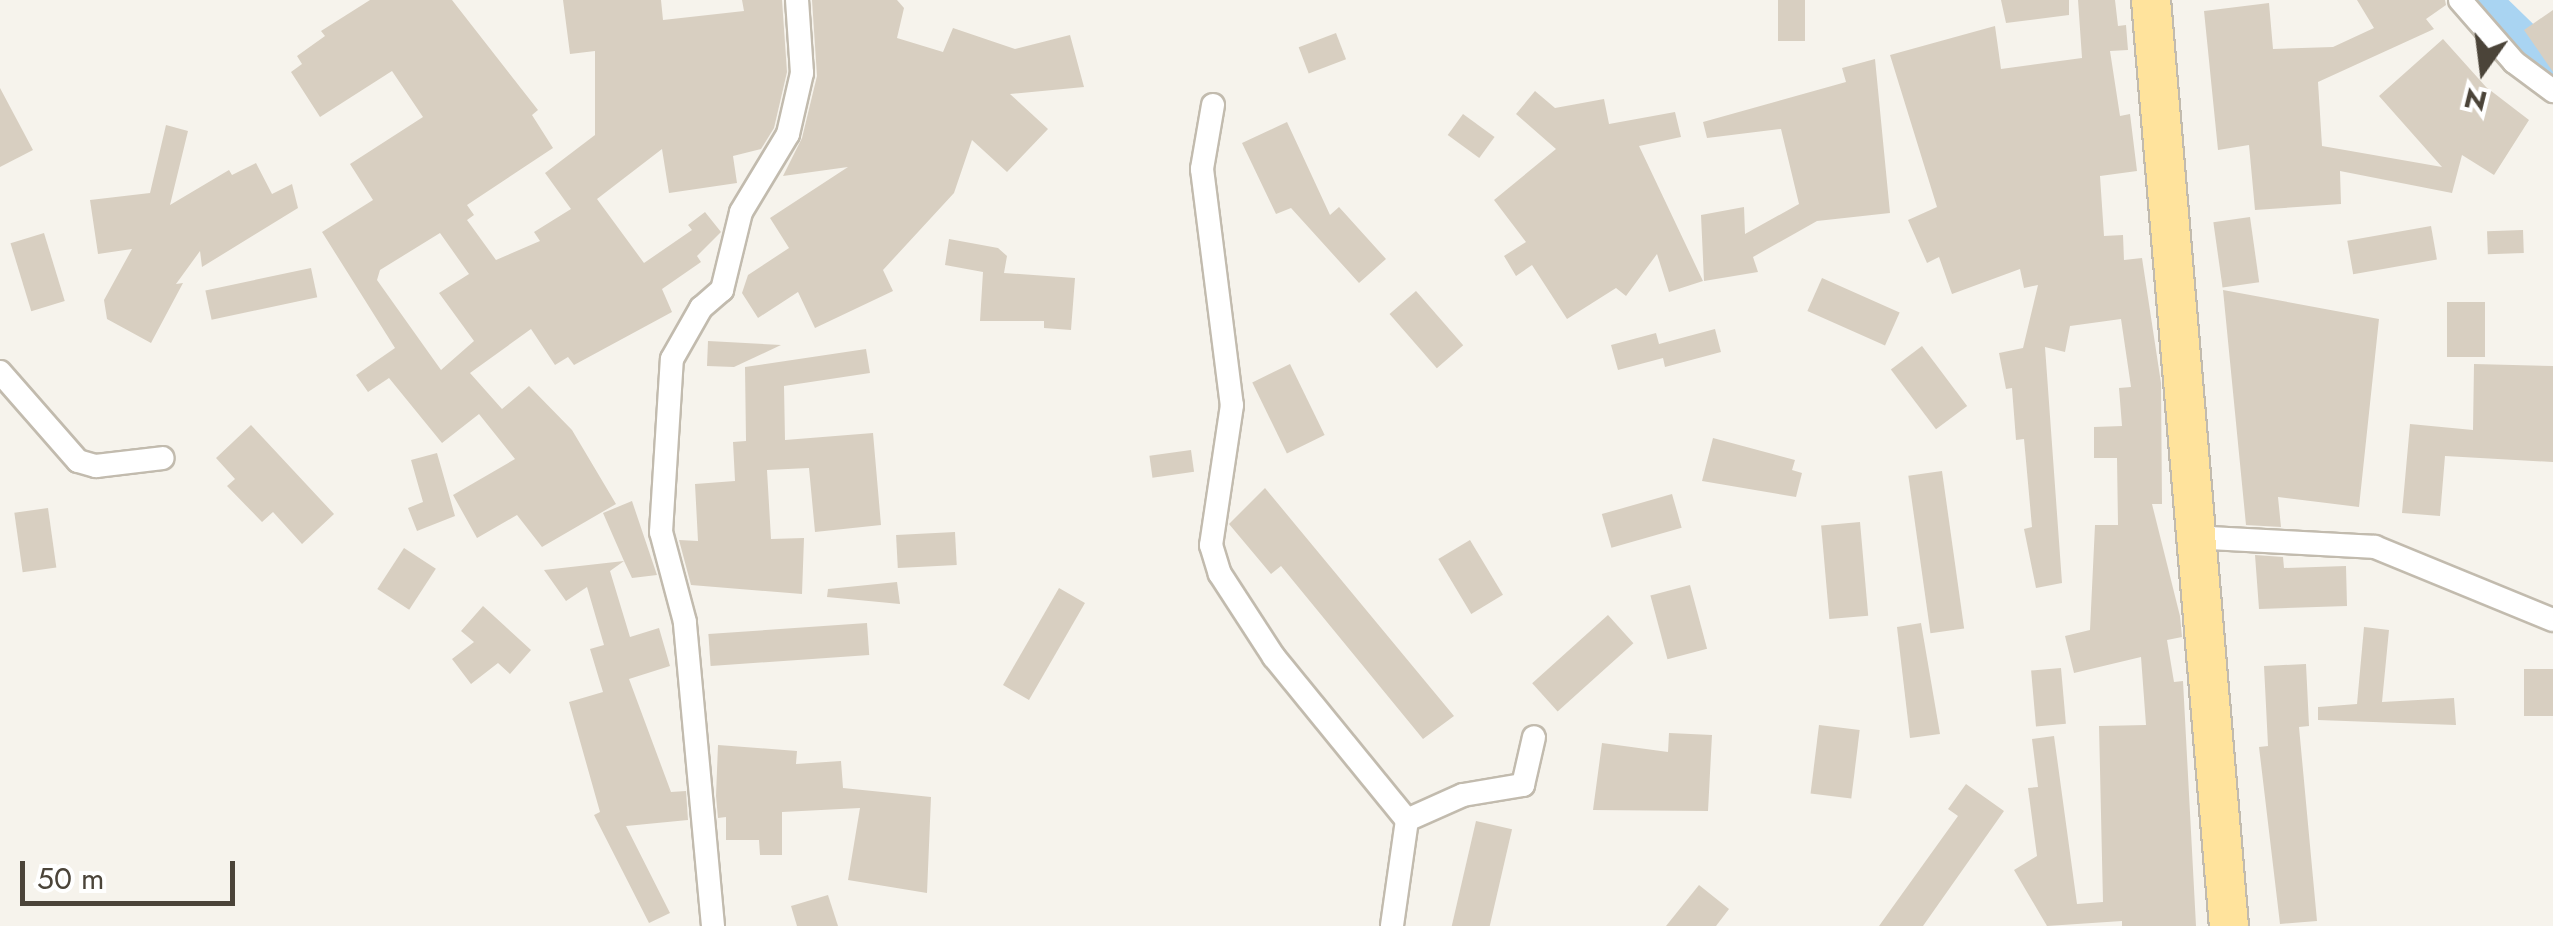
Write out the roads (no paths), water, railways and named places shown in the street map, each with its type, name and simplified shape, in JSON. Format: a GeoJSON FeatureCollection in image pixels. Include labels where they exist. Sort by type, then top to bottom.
{"type":"FeatureCollection","features":[{"type":"Feature","properties":{"kind":"main road"},"geometry":{"type":"LineString","coordinates":[[2152,0],[2193,537],[2229,926]]}},
{"type":"Feature","properties":{"kind":"street"},"geometry":{"type":"LineString","coordinates":[[713,926],[685,622],[661,532],[672,358],[701,308],[722,290],[740,212],[788,134],[802,73],[797,0]]}},
{"type":"Feature","properties":{"kind":"street"},"geometry":{"type":"LineString","coordinates":[[2460,0],[2514,62],[2550,86]]}},
{"type":"Feature","properties":{"kind":"street"},"geometry":{"type":"LineString","coordinates":[[1212,105],[1202,170],[1232,405],[1211,546],[1220,574],[1274,658],[1407,820],[1392,926]]}},
{"type":"Feature","properties":{"kind":"street"},"geometry":{"type":"LineString","coordinates":[[0,372],[78,461],[96,466],[163,458]]}},
{"type":"Feature","properties":{"kind":"street"},"geometry":{"type":"LineString","coordinates":[[2193,537],[2375,547],[2553,620]]}},
{"type":"Feature","properties":{"kind":"street"},"geometry":{"type":"LineString","coordinates":[[1407,820],[1463,795],[1523,785],[1534,738]]}},
{"type":"Feature","properties":{"kind":"waterway"},"geometry":{"type":"LineString","coordinates":[[2487,0],[2553,64]]}}]}
